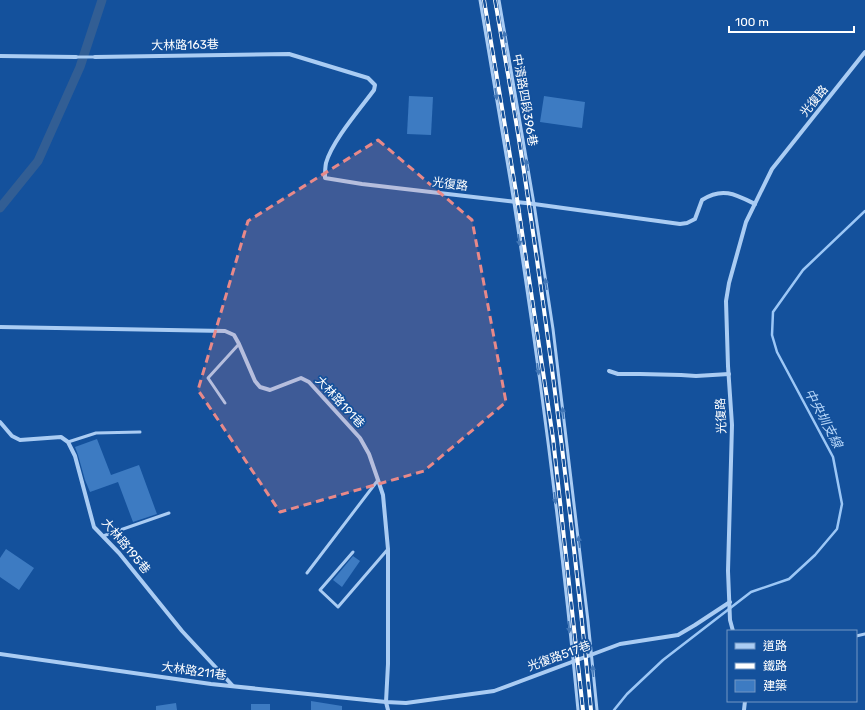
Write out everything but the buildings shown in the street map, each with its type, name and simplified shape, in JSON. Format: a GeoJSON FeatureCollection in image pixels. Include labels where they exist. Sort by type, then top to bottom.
{"type":"FeatureCollection","features":[{"type":"Feature","properties":{"kind":"street","name":"光復路"},"geometry":{"type":"LineString","coordinates":[[733,630],[730,620],[729,556],[732,424],[726,301],[729,283],[746,222],[772,169],[865,52]]}},
{"type":"Feature","properties":{"kind":"street","name":"光復路"},"geometry":{"type":"LineString","coordinates":[[289,54],[368,78],[375,86],[374,90],[333,147],[326,162],[325,178],[680,224],[687,223],[695,219],[702,200],[713,194],[727,193],[740,196],[755,204]]}},
{"type":"Feature","properties":{"kind":"street","name":"大林路163巷"},"geometry":{"type":"LineString","coordinates":[[95,57],[289,54]]}},
{"type":"Feature","properties":{"kind":"street"},"geometry":{"type":"LineString","coordinates":[[0,56],[76,57]]}},
{"type":"Feature","properties":{"kind":"street","name":"大林路191巷"},"geometry":{"type":"LineString","coordinates":[[0,327],[225,331],[234,335],[255,381],[260,387],[270,390],[301,378],[309,382],[360,438],[369,454],[383,495],[388,549],[388,664],[386,702],[388,710]]}},
{"type":"Feature","properties":{"kind":"street"},"geometry":{"type":"LineString","coordinates":[[609,371],[618,374],[696,376],[729,374]]}},
{"type":"Feature","properties":{"kind":"street"},"geometry":{"type":"LineString","coordinates":[[0,422],[12,436],[20,440],[61,437],[68,442]]}},
{"type":"Feature","properties":{"kind":"street","name":"大林路195巷"},"geometry":{"type":"LineString","coordinates":[[68,442],[75,456],[94,527],[120,553],[182,631],[233,686]]}},
{"type":"Feature","properties":{"kind":"street","name":"光復路517巷"},"geometry":{"type":"LineString","coordinates":[[386,702],[406,703],[494,691],[620,644],[678,635],[730,602]]}},
{"type":"Feature","properties":{"kind":"street","name":"大林路211巷"},"geometry":{"type":"LineString","coordinates":[[0,654],[233,686],[386,702]]}},
{"type":"Feature","properties":{"kind":"lane"},"geometry":{"type":"LineString","coordinates":[[480,0],[514,202],[548,439],[578,710]]}},
{"type":"Feature","properties":{"kind":"lane","name":"中清路四段396巷"},"geometry":{"type":"LineString","coordinates":[[499,0],[534,204],[556,352],[597,710]]}},
{"type":"Feature","properties":{"kind":"lane"},"geometry":{"type":"LineString","coordinates":[[76,57],[95,57]]}},
{"type":"Feature","properties":{"kind":"lane"},"geometry":{"type":"LineString","coordinates":[[225,404],[208,378],[239,344]]}},
{"type":"Feature","properties":{"kind":"lane"},"geometry":{"type":"LineString","coordinates":[[68,442],[96,433],[140,432]]}},
{"type":"Feature","properties":{"kind":"lane"},"geometry":{"type":"LineString","coordinates":[[307,573],[378,480]]}},
{"type":"Feature","properties":{"kind":"lane"},"geometry":{"type":"LineString","coordinates":[[103,536],[169,513]]}},
{"type":"Feature","properties":{"kind":"lane"},"geometry":{"type":"LineString","coordinates":[[353,552],[320,590],[338,607],[388,549]]}},
{"type":"Feature","properties":{"kind":"highlighted area"},"geometry":{"type":"Polygon","coordinates":[[[378,140],[472,220],[506,402],[424,471],[280,512],[198,390],[248,221],[378,140]]]}},
{"type":"Feature","properties":{"kind":"waterway"},"geometry":{"type":"LineString","coordinates":[[0,208],[38,161],[80,67],[102,0]]}},
{"type":"Feature","properties":{"kind":"waterway","name":"中央圳支線"},"geometry":{"type":"LineString","coordinates":[[614,710],[627,694],[663,660],[751,592],[789,579],[815,555],[837,529],[842,504],[833,457],[777,352],[772,335],[773,312],[803,270],[865,211]]}},
{"type":"Feature","properties":{"kind":"railway"},"geometry":{"type":"LineString","coordinates":[[484,0],[516,192],[553,438],[583,710]]}},
{"type":"Feature","properties":{"kind":"railway"},"geometry":{"type":"LineString","coordinates":[[495,0],[520,144],[546,321],[570,515],[591,710]]}}]}
